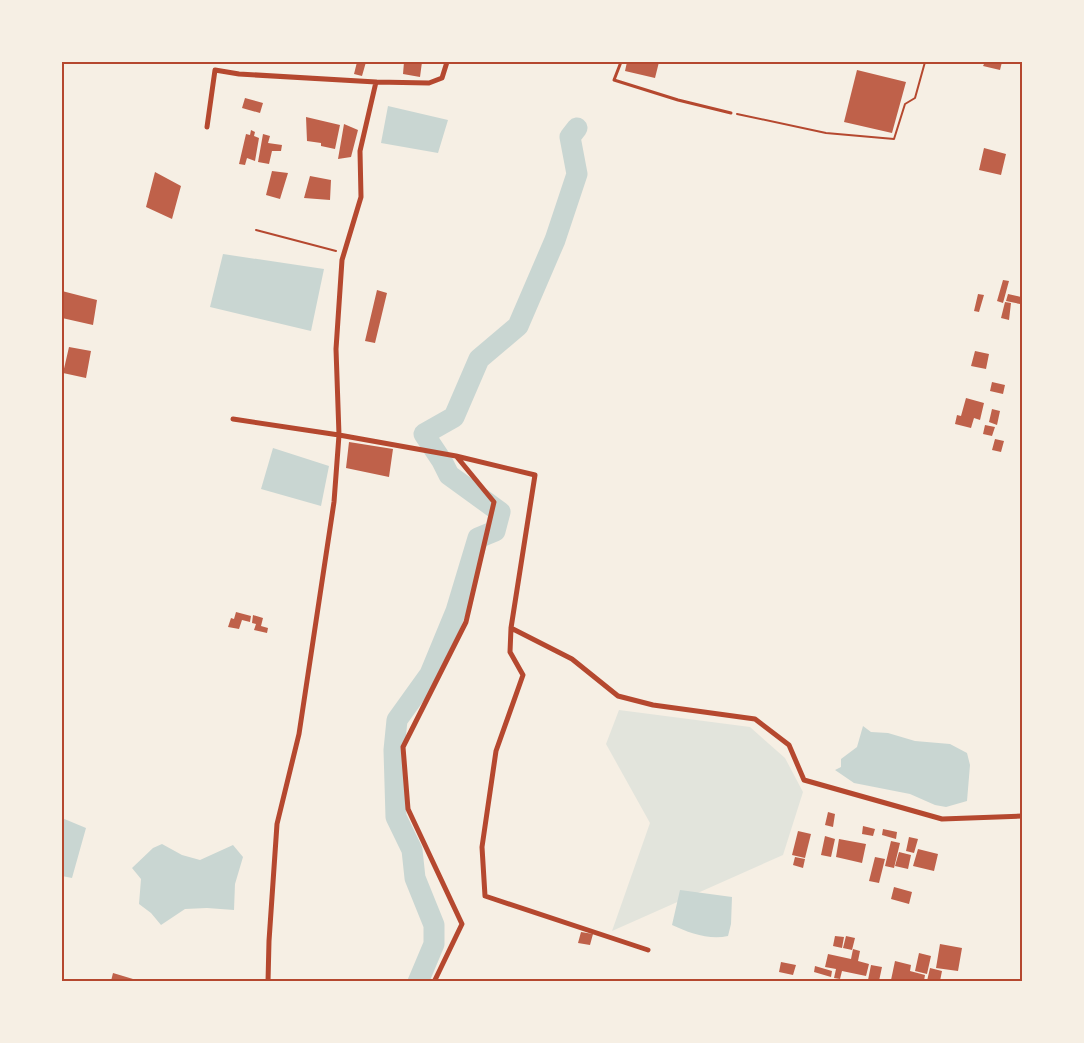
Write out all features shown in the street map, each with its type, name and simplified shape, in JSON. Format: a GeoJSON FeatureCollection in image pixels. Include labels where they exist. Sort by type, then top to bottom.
{"type":"FeatureCollection","features":[{"type":"Feature","properties":{"kind":"street"},"geometry":{"type":"LineString","coordinates":[[207,127],[214,70],[239,74],[376,82],[433,82],[442,78],[447,62]]}},
{"type":"Feature","properties":{"kind":"street"},"geometry":{"type":"LineString","coordinates":[[268,981],[277,824],[299,734],[334,502],[339,435],[336,349],[342,260],[361,197],[360,151],[376,82]]}},
{"type":"Feature","properties":{"kind":"street"},"geometry":{"type":"LineString","coordinates":[[232,419],[456,456],[535,475],[511,628],[510,652],[523,675],[496,751],[482,847],[485,896],[648,950]]}},
{"type":"Feature","properties":{"kind":"street"},"geometry":{"type":"LineString","coordinates":[[434,981],[462,924],[408,808],[403,747],[466,622],[495,502],[456,456]]}},
{"type":"Feature","properties":{"kind":"street"},"geometry":{"type":"LineString","coordinates":[[511,628],[572,659],[618,696],[653,705],[754,719],[789,745],[804,780],[942,819],[1023,816]]}},
{"type":"Feature","properties":{"kind":"lane"},"geometry":{"type":"LineString","coordinates":[[621,62],[614,80],[678,100],[731,113]]}},
{"type":"Feature","properties":{"kind":"path"},"geometry":{"type":"LineString","coordinates":[[731,113],[826,133],[894,139],[905,104],[915,98],[925,62]]}},
{"type":"Feature","properties":{"kind":"path"},"geometry":{"type":"LineString","coordinates":[[256,230],[344,253]]}},
{"type":"Feature","properties":{"kind":"shaded area"},"geometry":{"type":"Polygon","coordinates":[[[388,106],[448,120],[438,153],[381,143],[388,106]]]}},
{"type":"Feature","properties":{"kind":"shaded area"},"geometry":{"type":"Polygon","coordinates":[[[223,254],[324,269],[311,331],[210,307],[223,254]]]}},
{"type":"Feature","properties":{"kind":"shaded area"},"geometry":{"type":"Polygon","coordinates":[[[273,448],[329,466],[321,506],[261,489],[273,448]]]}},
{"type":"Feature","properties":{"kind":"shaded area"},"geometry":{"type":"Polygon","coordinates":[[[619,710],[750,727],[785,758],[803,792],[783,855],[612,931],[650,823],[606,744],[619,710]]]}},
{"type":"Feature","properties":{"kind":"shaded area"},"geometry":{"type":"Polygon","coordinates":[[[863,726],[871,732],[888,733],[915,741],[950,744],[967,753],[970,765],[967,801],[946,807],[935,805],[910,794],[854,783],[835,770],[841,767],[841,759],[857,747],[863,726]]]}},
{"type":"Feature","properties":{"kind":"shaded area"},"geometry":{"type":"Polygon","coordinates":[[[62,818],[86,828],[72,878],[62,876],[62,818]]]}},
{"type":"Feature","properties":{"kind":"shaded area"},"geometry":{"type":"Polygon","coordinates":[[[162,844],[182,855],[200,860],[233,845],[243,857],[235,884],[234,910],[185,909],[161,925],[139,904],[141,879],[132,868],[153,848],[162,844]]]}},
{"type":"Feature","properties":{"kind":"shaded area"},"geometry":{"type":"Polygon","coordinates":[[[680,890],[732,897],[728,936],[699,935],[672,925],[680,890]]]}},
{"type":"Feature","properties":{"kind":"building"},"geometry":{"type":"Polygon","coordinates":[[[357,62],[366,62],[362,76],[354,74],[357,62]]]}},
{"type":"Feature","properties":{"kind":"building"},"geometry":{"type":"Polygon","coordinates":[[[404,62],[422,62],[420,77],[403,74],[404,62]]]}},
{"type":"Feature","properties":{"kind":"building"},"geometry":{"type":"Polygon","coordinates":[[[627,62],[659,62],[655,78],[625,71],[627,62]]]}},
{"type":"Feature","properties":{"kind":"building"},"geometry":{"type":"Polygon","coordinates":[[[985,62],[1002,62],[1000,70],[983,66],[985,62]]]}},
{"type":"Feature","properties":{"kind":"building"},"geometry":{"type":"Polygon","coordinates":[[[857,70],[906,82],[892,133],[844,122],[857,70]]]}},
{"type":"Feature","properties":{"kind":"building"},"geometry":{"type":"Polygon","coordinates":[[[245,98],[263,103],[260,113],[242,108],[245,98]]]}},
{"type":"Feature","properties":{"kind":"building"},"geometry":{"type":"Polygon","coordinates":[[[306,117],[340,125],[335,149],[321,146],[321,143],[307,141],[306,117]]]}},
{"type":"Feature","properties":{"kind":"building"},"geometry":{"type":"Polygon","coordinates":[[[344,124],[358,130],[351,157],[338,159],[344,124]]]}},
{"type":"Feature","properties":{"kind":"building"},"geometry":{"type":"Polygon","coordinates":[[[251,130],[255,132],[254,136],[259,138],[255,161],[247,158],[245,165],[239,164],[246,134],[250,135],[251,130]]]}},
{"type":"Feature","properties":{"kind":"building"},"geometry":{"type":"Polygon","coordinates":[[[263,134],[270,136],[268,143],[282,145],[281,151],[272,151],[269,164],[258,162],[263,134]]]}},
{"type":"Feature","properties":{"kind":"building"},"geometry":{"type":"Polygon","coordinates":[[[984,148],[1006,154],[1001,175],[979,170],[984,148]]]}},
{"type":"Feature","properties":{"kind":"building"},"geometry":{"type":"Polygon","coordinates":[[[272,171],[288,173],[280,199],[266,195],[272,171]]]}},
{"type":"Feature","properties":{"kind":"building"},"geometry":{"type":"Polygon","coordinates":[[[155,172],[181,186],[172,219],[146,207],[155,172]]]}},
{"type":"Feature","properties":{"kind":"building"},"geometry":{"type":"Polygon","coordinates":[[[310,176],[331,180],[330,200],[304,198],[310,176]]]}},
{"type":"Feature","properties":{"kind":"building"},"geometry":{"type":"Polygon","coordinates":[[[1003,280],[1009,281],[1003,303],[997,301],[1003,280]]]}},
{"type":"Feature","properties":{"kind":"building"},"geometry":{"type":"Polygon","coordinates":[[[377,290],[387,293],[375,343],[365,341],[377,290]]]}},
{"type":"Feature","properties":{"kind":"building"},"geometry":{"type":"Polygon","coordinates":[[[62,291],[97,300],[93,325],[62,318],[62,291]]]}},
{"type":"Feature","properties":{"kind":"building"},"geometry":{"type":"Polygon","coordinates":[[[978,294],[984,295],[979,312],[974,311],[978,294]]]}},
{"type":"Feature","properties":{"kind":"building"},"geometry":{"type":"Polygon","coordinates":[[[1008,294],[1021,297],[1020,304],[1006,301],[1008,294]]]}},
{"type":"Feature","properties":{"kind":"building"},"geometry":{"type":"Polygon","coordinates":[[[1005,302],[1011,303],[1009,320],[1001,318],[1005,302]]]}},
{"type":"Feature","properties":{"kind":"building"},"geometry":{"type":"Polygon","coordinates":[[[69,347],[91,351],[86,378],[63,373],[69,347]]]}},
{"type":"Feature","properties":{"kind":"building"},"geometry":{"type":"Polygon","coordinates":[[[975,351],[989,354],[986,369],[971,366],[975,351]]]}},
{"type":"Feature","properties":{"kind":"building"},"geometry":{"type":"Polygon","coordinates":[[[992,382],[1005,385],[1003,394],[990,391],[992,382]]]}},
{"type":"Feature","properties":{"kind":"building"},"geometry":{"type":"Polygon","coordinates":[[[966,398],[984,403],[980,420],[974,418],[971,428],[955,424],[957,415],[961,416],[966,398]]]}},
{"type":"Feature","properties":{"kind":"building"},"geometry":{"type":"Polygon","coordinates":[[[992,409],[1000,411],[997,425],[989,422],[992,409]]]}},
{"type":"Feature","properties":{"kind":"building"},"geometry":{"type":"Polygon","coordinates":[[[985,425],[995,427],[992,436],[983,434],[985,425]]]}},
{"type":"Feature","properties":{"kind":"building"},"geometry":{"type":"Polygon","coordinates":[[[995,439],[1004,441],[1001,452],[992,450],[995,439]]]}},
{"type":"Feature","properties":{"kind":"building"},"geometry":{"type":"Polygon","coordinates":[[[349,442],[393,449],[389,477],[346,468],[349,442]]]}},
{"type":"Feature","properties":{"kind":"building"},"geometry":{"type":"Polygon","coordinates":[[[236,612],[251,616],[250,622],[242,620],[239,629],[228,627],[236,612]]]}},
{"type":"Feature","properties":{"kind":"building"},"geometry":{"type":"Polygon","coordinates":[[[253,615],[263,618],[261,626],[268,628],[267,633],[254,630],[256,624],[252,623],[253,615]]]}},
{"type":"Feature","properties":{"kind":"building"},"geometry":{"type":"Polygon","coordinates":[[[828,812],[835,814],[833,827],[825,825],[828,812]]]}},
{"type":"Feature","properties":{"kind":"building"},"geometry":{"type":"Polygon","coordinates":[[[863,826],[875,829],[873,836],[862,834],[863,826]]]}},
{"type":"Feature","properties":{"kind":"building"},"geometry":{"type":"Polygon","coordinates":[[[883,829],[897,832],[896,839],[882,835],[883,829]]]}},
{"type":"Feature","properties":{"kind":"building"},"geometry":{"type":"Polygon","coordinates":[[[798,831],[811,834],[805,858],[792,855],[798,831]]]}},
{"type":"Feature","properties":{"kind":"building"},"geometry":{"type":"Polygon","coordinates":[[[825,836],[835,839],[831,857],[821,855],[825,836]]]}},
{"type":"Feature","properties":{"kind":"building"},"geometry":{"type":"Polygon","coordinates":[[[909,837],[918,839],[914,853],[906,851],[909,837]]]}},
{"type":"Feature","properties":{"kind":"building"},"geometry":{"type":"Polygon","coordinates":[[[839,839],[866,844],[862,863],[836,857],[839,839]]]}},
{"type":"Feature","properties":{"kind":"building"},"geometry":{"type":"Polygon","coordinates":[[[891,841],[900,843],[894,868],[885,866],[891,841]]]}},
{"type":"Feature","properties":{"kind":"building"},"geometry":{"type":"Polygon","coordinates":[[[918,849],[938,854],[934,871],[913,866],[918,849]]]}},
{"type":"Feature","properties":{"kind":"building"},"geometry":{"type":"Polygon","coordinates":[[[899,852],[911,855],[908,869],[895,866],[899,852]]]}},
{"type":"Feature","properties":{"kind":"building"},"geometry":{"type":"Polygon","coordinates":[[[795,857],[805,859],[803,868],[793,865],[795,857]]]}},
{"type":"Feature","properties":{"kind":"building"},"geometry":{"type":"Polygon","coordinates":[[[875,857],[885,859],[879,883],[869,881],[875,857]]]}},
{"type":"Feature","properties":{"kind":"building"},"geometry":{"type":"Polygon","coordinates":[[[894,887],[912,892],[909,904],[891,899],[894,887]]]}},
{"type":"Feature","properties":{"kind":"building"},"geometry":{"type":"Polygon","coordinates":[[[581,932],[593,934],[590,945],[578,943],[581,932]]]}},
{"type":"Feature","properties":{"kind":"building"},"geometry":{"type":"Polygon","coordinates":[[[835,936],[844,937],[842,948],[833,946],[835,936]]]}},
{"type":"Feature","properties":{"kind":"building"},"geometry":{"type":"Polygon","coordinates":[[[846,936],[855,938],[852,950],[843,948],[846,936]]]}},
{"type":"Feature","properties":{"kind":"building"},"geometry":{"type":"Polygon","coordinates":[[[940,944],[962,948],[958,971],[936,968],[940,944]]]}},
{"type":"Feature","properties":{"kind":"building"},"geometry":{"type":"Polygon","coordinates":[[[853,949],[860,951],[858,961],[869,964],[866,976],[842,971],[840,979],[834,978],[836,969],[825,967],[828,954],[851,959],[853,949]]]}},
{"type":"Feature","properties":{"kind":"building"},"geometry":{"type":"Polygon","coordinates":[[[919,953],[931,956],[927,974],[915,971],[919,953]]]}},
{"type":"Feature","properties":{"kind":"building"},"geometry":{"type":"Polygon","coordinates":[[[895,961],[911,965],[910,971],[925,975],[924,981],[891,980],[895,961]]]}},
{"type":"Feature","properties":{"kind":"building"},"geometry":{"type":"Polygon","coordinates":[[[781,962],[796,965],[793,975],[779,972],[781,962]]]}},
{"type":"Feature","properties":{"kind":"building"},"geometry":{"type":"Polygon","coordinates":[[[871,965],[882,967],[879,981],[868,980],[871,965]]]}},
{"type":"Feature","properties":{"kind":"building"},"geometry":{"type":"Polygon","coordinates":[[[815,966],[832,971],[831,977],[814,972],[815,966]]]}},
{"type":"Feature","properties":{"kind":"building"},"geometry":{"type":"Polygon","coordinates":[[[930,968],[942,971],[940,981],[927,981],[930,968]]]}},
{"type":"Feature","properties":{"kind":"building"},"geometry":{"type":"Polygon","coordinates":[[[113,973],[133,979],[132,981],[111,981],[113,973]]]}},
{"type":"Feature","properties":{"kind":"waterway"},"geometry":{"type":"LineString","coordinates":[[418,982],[434,944],[434,925],[415,878],[412,850],[396,817],[394,750],[397,720],[430,674],[456,611],[478,538],[495,531],[500,512],[449,475],[424,434],[454,417],[479,359],[518,326],[555,240],[577,174],[570,137],[577,128]]}}]}
